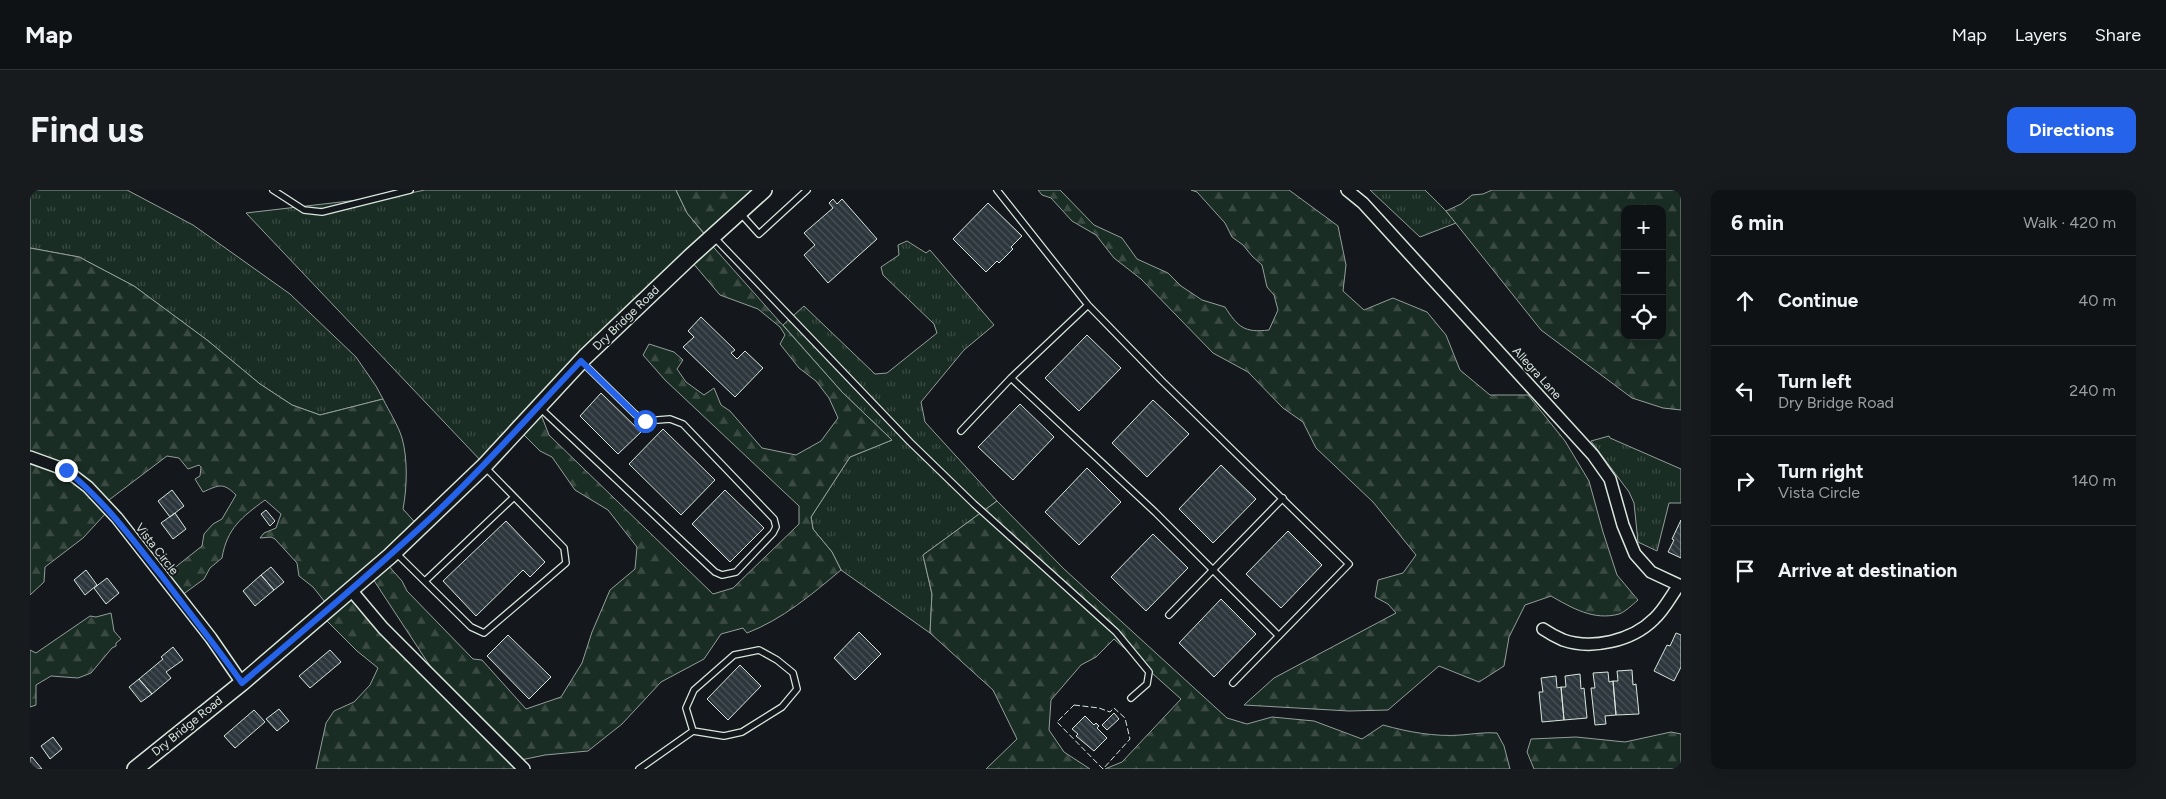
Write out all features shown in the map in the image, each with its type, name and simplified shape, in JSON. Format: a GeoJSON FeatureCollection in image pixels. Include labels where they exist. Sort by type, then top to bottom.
{"type":"FeatureCollection","features":[{"type":"Feature","properties":{"kind":"street","name":"Dry Bridge Road"},"geometry":{"type":"LineString","coordinates":[[134,769],[242,683],[395,552],[484,466],[581,361],[764,190]]}},
{"type":"Feature","properties":{"kind":"street","name":"Allegra Lane"},"geometry":{"type":"LineString","coordinates":[[1346,190],[1363,203],[1593,455],[1610,479],[1623,525],[1635,554],[1651,572],[1680,585]]}},
{"type":"Feature","properties":{"kind":"street","name":"Vista Circle"},"geometry":{"type":"LineString","coordinates":[[30,457],[66,470],[88,487],[117,518],[211,638],[242,683]]}},
{"type":"Feature","properties":{"kind":"street"},"geometry":{"type":"LineString","coordinates":[[1543,629],[1564,640],[1587,645],[1615,641],[1634,633],[1654,620],[1680,585]]}},
{"type":"Feature","properties":{"kind":"street"},"geometry":{"type":"LineString","coordinates":[[352,590],[383,628],[526,769]]}},
{"type":"Feature","properties":{"kind":"lane"},"geometry":{"type":"LineString","coordinates":[[273,190],[304,210],[322,212],[410,190]]}},
{"type":"Feature","properties":{"kind":"lane"},"geometry":{"type":"LineString","coordinates":[[740,212],[760,234],[807,190]]}},
{"type":"Feature","properties":{"kind":"lane"},"geometry":{"type":"LineString","coordinates":[[997,190],[1088,305],[1349,564],[1233,683]]}},
{"type":"Feature","properties":{"kind":"lane"},"geometry":{"type":"LineString","coordinates":[[713,236],[910,442],[974,504],[1116,632],[1149,672],[1147,684],[1131,698]]}},
{"type":"Feature","properties":{"kind":"lane"},"geometry":{"type":"LineString","coordinates":[[961,430],[1011,378],[1088,305]]}},
{"type":"Feature","properties":{"kind":"lane"},"geometry":{"type":"LineString","coordinates":[[538,406],[715,572],[722,575],[736,572],[773,533],[776,527],[774,519],[683,424],[670,419],[645,421],[635,414],[581,361]]}},
{"type":"Feature","properties":{"kind":"lane"},"geometry":{"type":"LineString","coordinates":[[1011,378],[1155,512],[1279,636]]}},
{"type":"Feature","properties":{"kind":"lane"},"geometry":{"type":"LineString","coordinates":[[395,552],[471,627],[484,633],[566,563],[564,548],[484,466]]}},
{"type":"Feature","properties":{"kind":"lane"},"geometry":{"type":"LineString","coordinates":[[425,581],[514,497]]}},
{"type":"Feature","properties":{"kind":"lane"},"geometry":{"type":"LineString","coordinates":[[1169,615],[1284,498]]}},
{"type":"Feature","properties":{"kind":"lane"},"geometry":{"type":"LineString","coordinates":[[639,769],[693,731],[724,736],[742,732],[782,707],[797,689],[792,673],[777,660],[759,650],[734,655],[694,690],[686,708],[693,731]]}},
{"type":"Feature","properties":{"kind":"green space"},"geometry":{"type":"Polygon","coordinates":[[[30,190],[127,190],[193,225],[290,294],[356,357],[383,399],[320,415],[292,405],[260,384],[207,340],[134,286],[79,257],[30,248],[30,190]]]}},
{"type":"Feature","properties":{"kind":"green space"},"geometry":{"type":"Polygon","coordinates":[[[425,190],[676,190],[687,213],[709,240],[482,462],[246,213],[401,195],[425,190]]]}},
{"type":"Feature","properties":{"kind":"green space"},"geometry":{"type":"Polygon","coordinates":[[[676,190],[765,190],[709,239],[687,213],[676,190]]]}},
{"type":"Feature","properties":{"kind":"green space"},"geometry":{"type":"Polygon","coordinates":[[[1038,190],[1060,190],[1094,225],[1122,238],[1137,259],[1168,273],[1181,286],[1202,300],[1225,307],[1242,327],[1260,331],[1269,330],[1278,310],[1274,295],[1267,287],[1262,265],[1243,245],[1232,237],[1225,223],[1197,192],[1191,190],[1289,190],[1338,226],[1346,265],[1343,291],[1364,310],[1393,298],[1427,312],[1446,335],[1460,370],[1490,395],[1528,395],[1565,441],[1589,481],[1617,575],[1638,600],[1621,613],[1610,616],[1592,615],[1551,596],[1525,605],[1509,637],[1504,666],[1479,682],[1439,666],[1388,710],[1349,711],[1244,705],[1274,678],[1396,613],[1388,604],[1375,597],[1378,580],[1403,573],[1416,555],[1373,502],[1316,448],[1303,422],[1283,408],[1248,372],[1213,353],[1141,279],[1114,258],[1096,235],[1072,221],[1051,198],[1042,195],[1038,190]]]}},
{"type":"Feature","properties":{"kind":"green space"},"geometry":{"type":"Polygon","coordinates":[[[1370,190],[1425,190],[1456,223],[1420,237],[1370,190]]]}},
{"type":"Feature","properties":{"kind":"green space"},"geometry":{"type":"Polygon","coordinates":[[[1492,190],[1681,190],[1681,410],[1663,408],[1632,398],[1541,330],[1446,211],[1461,204],[1472,195],[1483,194],[1492,190]]]}},
{"type":"Feature","properties":{"kind":"green space"},"geometry":{"type":"Polygon","coordinates":[[[708,241],[842,392],[892,440],[850,457],[811,517],[813,529],[832,552],[841,570],[808,597],[773,621],[747,633],[743,628],[721,634],[704,659],[661,682],[622,724],[588,751],[545,755],[516,761],[522,769],[316,769],[326,723],[334,711],[354,702],[370,685],[378,668],[357,651],[322,616],[329,607],[313,587],[299,576],[297,563],[275,539],[271,537],[260,538],[264,533],[276,528],[281,514],[265,500],[237,524],[224,548],[222,558],[210,568],[204,579],[178,598],[163,577],[202,546],[204,534],[213,524],[222,519],[236,495],[224,486],[203,492],[195,479],[200,476],[201,467],[199,465],[188,469],[179,458],[167,456],[105,503],[107,512],[83,538],[45,567],[44,582],[30,595],[30,248],[79,257],[134,286],[207,340],[260,384],[292,405],[320,415],[383,399],[398,428],[404,446],[406,474],[403,509],[420,528],[386,563],[402,581],[407,591],[473,659],[482,660],[526,709],[561,697],[582,663],[592,632],[610,590],[635,569],[637,547],[608,510],[575,490],[552,457],[540,451],[518,429],[540,412],[549,435],[713,594],[733,588],[799,524],[799,506],[665,380],[643,355],[649,344],[674,352],[683,360],[677,369],[686,382],[704,395],[714,388],[721,405],[730,411],[762,448],[796,455],[821,441],[838,418],[829,398],[816,381],[799,368],[780,344],[785,335],[780,327],[758,309],[720,295],[692,262],[708,241]],[[371,576],[351,592],[451,698],[371,576]]]}},
{"type":"Feature","properties":{"kind":"green space"},"geometry":{"type":"Polygon","coordinates":[[[907,241],[926,253],[930,250],[994,325],[964,350],[921,402],[925,422],[997,501],[923,555],[932,594],[930,633],[841,570],[832,552],[813,529],[811,517],[850,457],[892,440],[842,392],[783,325],[804,306],[875,374],[887,373],[937,333],[934,324],[883,275],[881,267],[899,255],[898,245],[907,241]]]}},
{"type":"Feature","properties":{"kind":"green space"},"geometry":{"type":"Polygon","coordinates":[[[1609,436],[1681,469],[1681,503],[1669,503],[1657,551],[1638,542],[1634,503],[1629,492],[1591,441],[1609,436]]]}},
{"type":"Feature","properties":{"kind":"green space"},"geometry":{"type":"Polygon","coordinates":[[[997,501],[1064,569],[1227,718],[1247,724],[1272,717],[1314,721],[1362,739],[1383,725],[1431,735],[1497,733],[1504,746],[1510,769],[1105,769],[1122,762],[1181,699],[1114,639],[1096,657],[1081,665],[1051,700],[1049,730],[1064,752],[1090,769],[986,769],[1017,739],[993,690],[930,633],[932,594],[923,555],[997,501]]]}},
{"type":"Feature","properties":{"kind":"green space"},"geometry":{"type":"Polygon","coordinates":[[[111,613],[114,631],[121,639],[116,643],[116,646],[112,648],[91,673],[78,678],[51,676],[36,685],[36,705],[30,707],[30,650],[36,653],[90,616],[96,617],[111,613]]]}},
{"type":"Feature","properties":{"kind":"green space"},"geometry":{"type":"Polygon","coordinates":[[[1671,732],[1681,734],[1681,769],[1534,769],[1527,752],[1531,739],[1576,737],[1625,742],[1671,732]]]}},
{"type":"Feature","properties":{"kind":"building"},"geometry":{"type":"Polygon","coordinates":[[[833,199],[837,204],[842,199],[877,239],[828,283],[804,255],[815,245],[804,233],[833,208],[829,203],[833,199]]]}},
{"type":"Feature","properties":{"kind":"building"},"geometry":{"type":"Polygon","coordinates":[[[988,203],[1022,236],[1011,247],[1013,249],[999,263],[997,261],[986,272],[953,239],[988,203]]]}},
{"type":"Feature","properties":{"kind":"building"},"geometry":{"type":"Polygon","coordinates":[[[701,317],[735,350],[731,353],[737,359],[745,351],[763,368],[735,397],[683,347],[694,337],[688,331],[701,317]]]}},
{"type":"Feature","properties":{"kind":"building"},"geometry":{"type":"Polygon","coordinates":[[[1087,335],[1121,368],[1079,411],[1045,378],[1087,335]]]}},
{"type":"Feature","properties":{"kind":"building"},"geometry":{"type":"Polygon","coordinates":[[[601,393],[641,432],[618,454],[580,416],[601,393]]]}},
{"type":"Feature","properties":{"kind":"building"},"geometry":{"type":"Polygon","coordinates":[[[1153,400],[1189,434],[1147,477],[1112,443],[1153,400]]]}},
{"type":"Feature","properties":{"kind":"building"},"geometry":{"type":"Polygon","coordinates":[[[1020,404],[1054,437],[1013,480],[978,447],[1020,404]]]}},
{"type":"Feature","properties":{"kind":"building"},"geometry":{"type":"Polygon","coordinates":[[[663,429],[715,480],[681,515],[629,464],[663,429]]]}},
{"type":"Feature","properties":{"kind":"building"},"geometry":{"type":"Polygon","coordinates":[[[1221,465],[1256,499],[1213,543],[1179,509],[1221,465]]]}},
{"type":"Feature","properties":{"kind":"building"},"geometry":{"type":"Polygon","coordinates":[[[1087,468],[1121,502],[1079,545],[1045,512],[1087,468]]]}},
{"type":"Feature","properties":{"kind":"building"},"geometry":{"type":"Polygon","coordinates":[[[172,490],[184,506],[170,517],[158,501],[172,490]]]}},
{"type":"Feature","properties":{"kind":"building"},"geometry":{"type":"Polygon","coordinates":[[[725,490],[764,528],[730,562],[692,524],[725,490]]]}},
{"type":"Feature","properties":{"kind":"building"},"geometry":{"type":"Polygon","coordinates":[[[266,510],[275,521],[270,526],[261,514],[266,510]]]}},
{"type":"Feature","properties":{"kind":"building"},"geometry":{"type":"Polygon","coordinates":[[[175,513],[186,529],[173,539],[161,523],[175,513]]]}},
{"type":"Feature","properties":{"kind":"building"},"geometry":{"type":"Polygon","coordinates":[[[1681,520],[1681,558],[1668,552],[1681,520]]]}},
{"type":"Feature","properties":{"kind":"building"},"geometry":{"type":"Polygon","coordinates":[[[506,521],[545,562],[530,577],[523,570],[476,616],[443,581],[506,521]]]}},
{"type":"Feature","properties":{"kind":"building"},"geometry":{"type":"Polygon","coordinates":[[[1288,531],[1322,565],[1281,608],[1246,574],[1288,531]]]}},
{"type":"Feature","properties":{"kind":"building"},"geometry":{"type":"Polygon","coordinates":[[[1153,534],[1188,568],[1146,611],[1111,577],[1153,534]]]}},
{"type":"Feature","properties":{"kind":"building"},"geometry":{"type":"Polygon","coordinates":[[[271,567],[284,582],[274,590],[261,575],[271,567]]]}},
{"type":"Feature","properties":{"kind":"building"},"geometry":{"type":"Polygon","coordinates":[[[86,570],[97,585],[85,595],[74,580],[86,570]]]}},
{"type":"Feature","properties":{"kind":"building"},"geometry":{"type":"Polygon","coordinates":[[[261,575],[274,590],[255,606],[243,591],[261,575]]]}},
{"type":"Feature","properties":{"kind":"building"},"geometry":{"type":"Polygon","coordinates":[[[107,578],[119,593],[106,604],[94,588],[107,578]]]}},
{"type":"Feature","properties":{"kind":"building"},"geometry":{"type":"Polygon","coordinates":[[[1221,599],[1256,634],[1214,677],[1179,643],[1221,599]]]}},
{"type":"Feature","properties":{"kind":"building"},"geometry":{"type":"Polygon","coordinates":[[[859,632],[881,654],[855,680],[834,658],[859,632]]]}},
{"type":"Feature","properties":{"kind":"building"},"geometry":{"type":"Polygon","coordinates":[[[1676,633],[1681,635],[1681,667],[1674,681],[1654,671],[1667,645],[1670,646],[1676,633]]]}},
{"type":"Feature","properties":{"kind":"building"},"geometry":{"type":"Polygon","coordinates":[[[508,635],[551,677],[529,699],[487,656],[508,635]]]}},
{"type":"Feature","properties":{"kind":"building"},"geometry":{"type":"Polygon","coordinates":[[[173,647],[183,660],[166,672],[171,678],[152,694],[139,679],[163,659],[161,657],[173,647]]]}},
{"type":"Feature","properties":{"kind":"building"},"geometry":{"type":"Polygon","coordinates":[[[330,650],[341,662],[310,688],[299,676],[330,650]]]}},
{"type":"Feature","properties":{"kind":"building"},"geometry":{"type":"Polygon","coordinates":[[[740,665],[761,686],[728,720],[707,699],[740,665]]]}},
{"type":"Feature","properties":{"kind":"building"},"geometry":{"type":"Polygon","coordinates":[[[1632,670],[1633,685],[1636,684],[1639,714],[1616,715],[1613,681],[1618,681],[1617,671],[1632,670]]]}},
{"type":"Feature","properties":{"kind":"building"},"geometry":{"type":"Polygon","coordinates":[[[1608,672],[1609,682],[1613,681],[1616,715],[1605,716],[1606,724],[1595,725],[1591,688],[1595,688],[1593,673],[1608,672]]]}},
{"type":"Feature","properties":{"kind":"building"},"geometry":{"type":"Polygon","coordinates":[[[1580,674],[1581,689],[1584,688],[1587,718],[1564,720],[1561,687],[1566,687],[1565,676],[1580,674]]]}},
{"type":"Feature","properties":{"kind":"building"},"geometry":{"type":"Polygon","coordinates":[[[1556,676],[1557,688],[1561,687],[1564,720],[1542,722],[1539,692],[1543,692],[1541,678],[1556,676]]]}},
{"type":"Feature","properties":{"kind":"building"},"geometry":{"type":"Polygon","coordinates":[[[139,679],[152,694],[141,702],[129,687],[139,679]]]}},
{"type":"Feature","properties":{"kind":"building"},"geometry":{"type":"Polygon","coordinates":[[[279,709],[289,721],[277,731],[266,719],[279,709]]]}},
{"type":"Feature","properties":{"kind":"building"},"geometry":{"type":"Polygon","coordinates":[[[254,710],[265,722],[235,748],[224,736],[254,710]]]}},
{"type":"Feature","properties":{"kind":"building"},"geometry":{"type":"Polygon","coordinates":[[[1114,713],[1119,719],[1107,730],[1102,725],[1114,713]]]}},
{"type":"Feature","properties":{"kind":"building"},"geometry":{"type":"Polygon","coordinates":[[[1085,716],[1094,725],[1096,723],[1099,726],[1097,728],[1107,738],[1094,751],[1076,736],[1078,734],[1072,729],[1085,716]]]}},
{"type":"Feature","properties":{"kind":"building"},"geometry":{"type":"Polygon","coordinates":[[[53,737],[62,749],[50,759],[41,746],[53,737]]]}},
{"type":"Feature","properties":{"kind":"building"},"geometry":{"type":"Polygon","coordinates":[[[32,757],[42,769],[30,769],[30,758],[32,757]]]}},
{"type":"Feature","properties":{"kind":"fence"},"geometry":{"type":"LineString","coordinates":[[1074,705],[1099,708],[1110,712],[1114,708],[1125,718],[1130,739],[1103,769],[1057,722],[1074,705]]}},
{"type":"Feature","properties":{"kind":"route"},"geometry":{"type":"LineString","coordinates":[[66,470],[88,487],[117,518],[211,638],[242,683],[352,590],[440,509],[484,466],[533,410],[581,361],[635,414],[645,421]]}}]}
